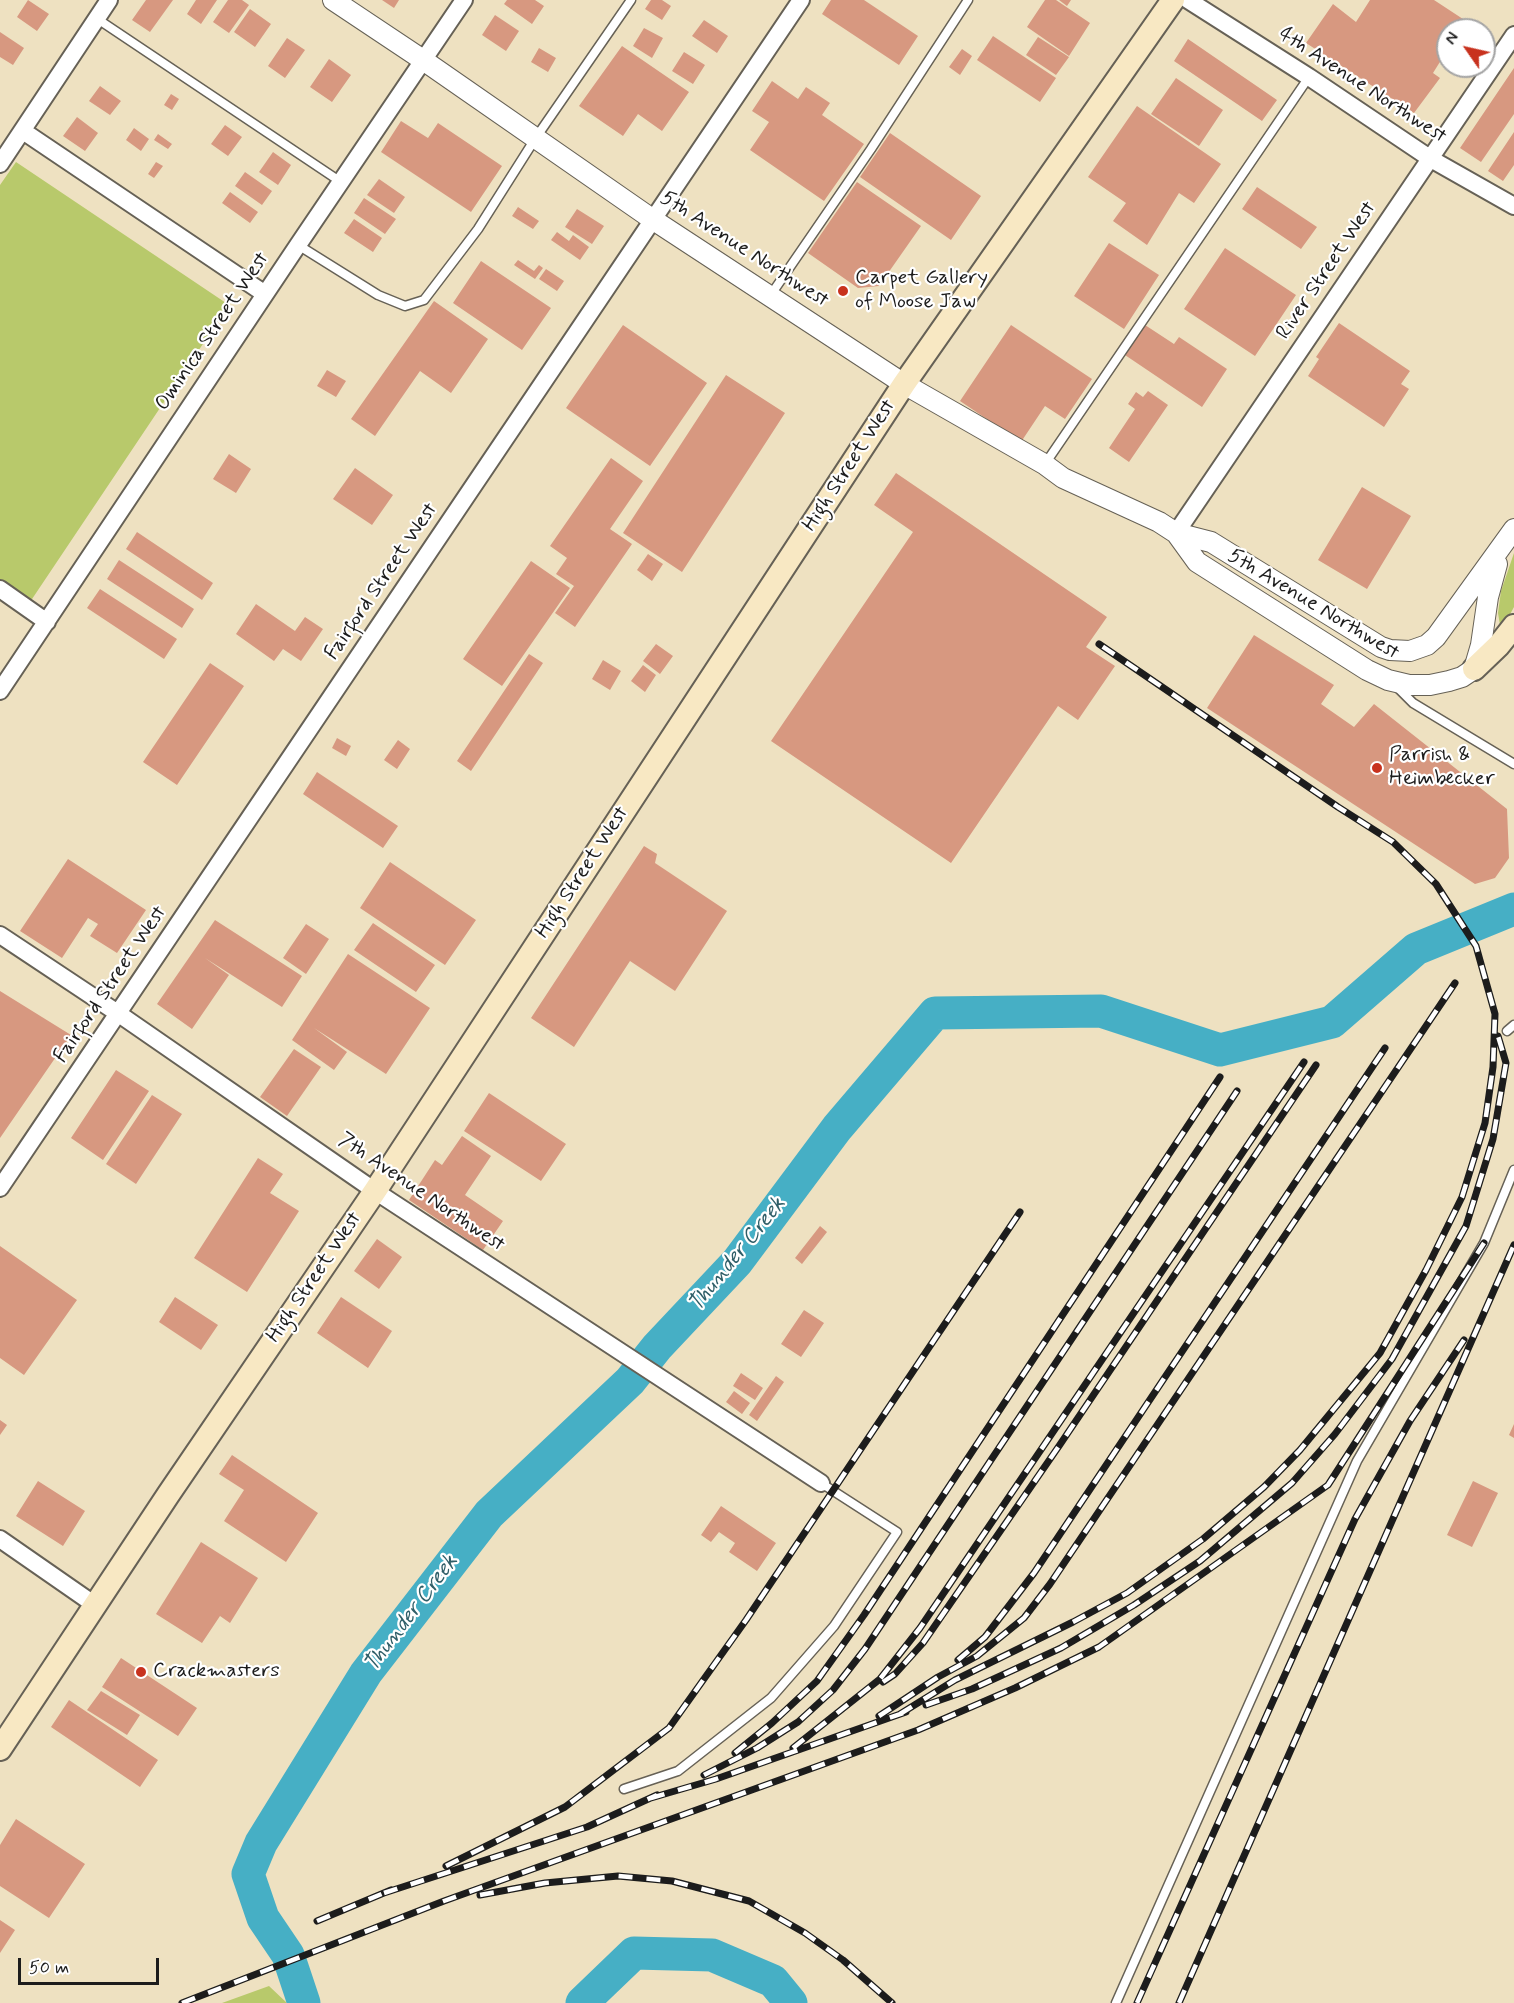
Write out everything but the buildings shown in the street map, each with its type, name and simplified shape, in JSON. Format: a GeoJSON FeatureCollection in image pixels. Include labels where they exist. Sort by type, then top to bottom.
{"type":"FeatureCollection","features":[{"type":"Feature","properties":{"kind":"main road","name":"High Street West"},"geometry":{"type":"LineString","coordinates":[[0,1749],[375,1191],[904,384],[1173,0]]}},
{"type":"Feature","properties":{"kind":"main road"},"geometry":{"type":"LineString","coordinates":[[1474,669],[1499,645],[1514,626]]}},
{"type":"Feature","properties":{"kind":"street"},"geometry":{"type":"LineString","coordinates":[[0,164],[109,0]]}},
{"type":"Feature","properties":{"kind":"street","name":"5th Avenue Northwest"},"geometry":{"type":"LineString","coordinates":[[333,0],[652,219],[904,384],[1044,464],[1063,478],[1176,532],[1211,542],[1372,642],[1390,650],[1410,651],[1427,645],[1436,637],[1510,535]]}},
{"type":"Feature","properties":{"kind":"street","name":"Ominica Street West"},"geometry":{"type":"LineString","coordinates":[[0,691],[464,0]]}},
{"type":"Feature","properties":{"kind":"street","name":"Fairford Street West"},"geometry":{"type":"LineString","coordinates":[[0,1188],[801,0]]}},
{"type":"Feature","properties":{"kind":"street","name":"4th Avenue Northwest"},"geometry":{"type":"LineString","coordinates":[[1188,0],[1309,77],[1431,159],[1514,206]]}},
{"type":"Feature","properties":{"kind":"street","name":"River Street West"},"geometry":{"type":"LineString","coordinates":[[1176,532],[1514,35]]}},
{"type":"Feature","properties":{"kind":"street"},"geometry":{"type":"LineString","coordinates":[[22,131],[265,294]]}},
{"type":"Feature","properties":{"kind":"street","name":"5th Avenue Northwest"},"geometry":{"type":"LineString","coordinates":[[1176,532],[1197,562],[1366,670],[1409,686],[1430,685],[1462,676],[1474,669]]}},
{"type":"Feature","properties":{"kind":"street"},"geometry":{"type":"LineString","coordinates":[[1474,669],[1492,581],[1510,535]]}},
{"type":"Feature","properties":{"kind":"street"},"geometry":{"type":"LineString","coordinates":[[0,589],[47,622]]}},
{"type":"Feature","properties":{"kind":"street","name":"7th Avenue Northwest"},"geometry":{"type":"LineString","coordinates":[[0,935],[375,1191],[821,1483]]}},
{"type":"Feature","properties":{"kind":"street"},"geometry":{"type":"LineString","coordinates":[[0,1539],[95,1605]]}},
{"type":"Feature","properties":{"kind":"lane"},"geometry":{"type":"LineString","coordinates":[[298,245],[378,295],[405,306],[424,300],[478,230],[535,139],[631,0]]}},
{"type":"Feature","properties":{"kind":"lane"},"geometry":{"type":"LineString","coordinates":[[770,296],[968,0]]}},
{"type":"Feature","properties":{"kind":"lane"},"geometry":{"type":"LineString","coordinates":[[96,18],[341,182]]}},
{"type":"Feature","properties":{"kind":"lane"},"geometry":{"type":"LineString","coordinates":[[1044,464],[1309,77]]}},
{"type":"Feature","properties":{"kind":"lane"},"geometry":{"type":"LineString","coordinates":[[1388,680],[1413,703],[1514,764]]}},
{"type":"Feature","properties":{"kind":"lane"},"geometry":{"type":"LineString","coordinates":[[1116,2003],[1357,1461],[1485,1243],[1514,1170]]}},
{"type":"Feature","properties":{"kind":"lane"},"geometry":{"type":"LineString","coordinates":[[624,1789],[678,1770],[771,1698],[834,1626],[897,1532],[821,1483]]}},
{"type":"Feature","properties":{"kind":"green space"},"geometry":{"type":"Polygon","coordinates":[[[16,162],[229,305],[26,608],[0,591],[0,185],[16,162]]]}},
{"type":"Feature","properties":{"kind":"green space"},"geometry":{"type":"Polygon","coordinates":[[[1514,553],[1514,607],[1501,631],[1498,613],[1501,591],[1514,553]]]}},
{"type":"Feature","properties":{"kind":"green space"},"geometry":{"type":"Polygon","coordinates":[[[269,1986],[287,2003],[222,2003],[269,1986]]]}},
{"type":"Feature","properties":{"kind":"waterway","name":"Thunder Creek"},"geometry":{"type":"LineString","coordinates":[[304,2003],[288,1955],[263,1918],[248,1874],[261,1843],[366,1673],[489,1514],[630,1381],[657,1347],[737,1262],[837,1128],[935,1013],[1101,1011],[1220,1050],[1332,1022],[1416,949],[1514,909]]}},
{"type":"Feature","properties":{"kind":"waterway","name":"Thunder Creek"},"geometry":{"type":"LineString","coordinates":[[582,2003],[634,1953],[712,1955],[773,1981],[791,2003]]}},
{"type":"Feature","properties":{"kind":"railway"},"geometry":{"type":"LineString","coordinates":[[900,1714],[955,1680],[1127,1593],[1203,1539],[1264,1487],[1300,1450],[1380,1353],[1426,1270],[1462,1197],[1485,1123],[1493,1067],[1495,1014],[1476,946],[1436,884],[1393,842],[1099,644]]}},
{"type":"Feature","properties":{"kind":"railway"},"geometry":{"type":"LineString","coordinates":[[879,1716],[938,1677],[977,1656],[1024,1618],[1050,1584],[1455,983]]}},
{"type":"Feature","properties":{"kind":"railway"},"geometry":{"type":"LineString","coordinates":[[926,1705],[972,1689],[1061,1648],[1134,1605],[1200,1561],[1292,1483],[1335,1434],[1392,1359],[1466,1226],[1493,1139],[1506,1063],[1498,1036]]}},
{"type":"Feature","properties":{"kind":"railway"},"geometry":{"type":"LineString","coordinates":[[958,1660],[985,1637],[1034,1573],[1385,1048]]}},
{"type":"Feature","properties":{"kind":"railway"},"geometry":{"type":"LineString","coordinates":[[793,1748],[880,1679],[920,1628],[1304,1062]]}},
{"type":"Feature","properties":{"kind":"railway"},"geometry":{"type":"LineString","coordinates":[[883,1682],[895,1674],[923,1643],[1316,1065]]}},
{"type":"Feature","properties":{"kind":"railway"},"geometry":{"type":"LineString","coordinates":[[735,1753],[772,1723],[817,1681],[864,1615],[1220,1077]]}},
{"type":"Feature","properties":{"kind":"railway"},"geometry":{"type":"LineString","coordinates":[[704,1775],[757,1748],[798,1722],[833,1690],[865,1649],[1237,1091]]}},
{"type":"Feature","properties":{"kind":"railway"},"geometry":{"type":"LineString","coordinates":[[446,1866],[565,1807],[669,1728],[746,1620],[1020,1212]]}},
{"type":"Feature","properties":{"kind":"railway"},"geometry":{"type":"LineString","coordinates":[[182,2003],[444,1901],[918,1730],[1015,1688],[1099,1647],[1328,1485],[1484,1243]]}},
{"type":"Feature","properties":{"kind":"railway"},"geometry":{"type":"LineString","coordinates":[[1179,2003],[1514,1245]]}},
{"type":"Feature","properties":{"kind":"railway"},"geometry":{"type":"LineString","coordinates":[[1137,2003],[1355,1519],[1410,1421],[1464,1340]]}},
{"type":"Feature","properties":{"kind":"railway"},"geometry":{"type":"LineString","coordinates":[[651,1798],[716,1779],[906,1712]]}},
{"type":"Feature","properties":{"kind":"railway"},"geometry":{"type":"LineString","coordinates":[[384,1893],[587,1827],[657,1795]]}},
{"type":"Feature","properties":{"kind":"railway"},"geometry":{"type":"LineString","coordinates":[[480,1895],[545,1883],[618,1876],[672,1881],[749,1901],[805,1933],[843,1960],[892,2003]]}},
{"type":"Feature","properties":{"kind":"railway"},"geometry":{"type":"LineString","coordinates":[[317,1921],[391,1890]]}},
{"type":"Feature","properties":{"kind":"place","name":"Carpet Gallery of Moose Jaw"},"geometry":{"type":"Point","coordinates":[843,291]}},
{"type":"Feature","properties":{"kind":"place","name":"Parrish & Heimbecker"},"geometry":{"type":"Point","coordinates":[1377,768]}},
{"type":"Feature","properties":{"kind":"place","name":"Crackmasters"},"geometry":{"type":"Point","coordinates":[141,1672]}}]}
